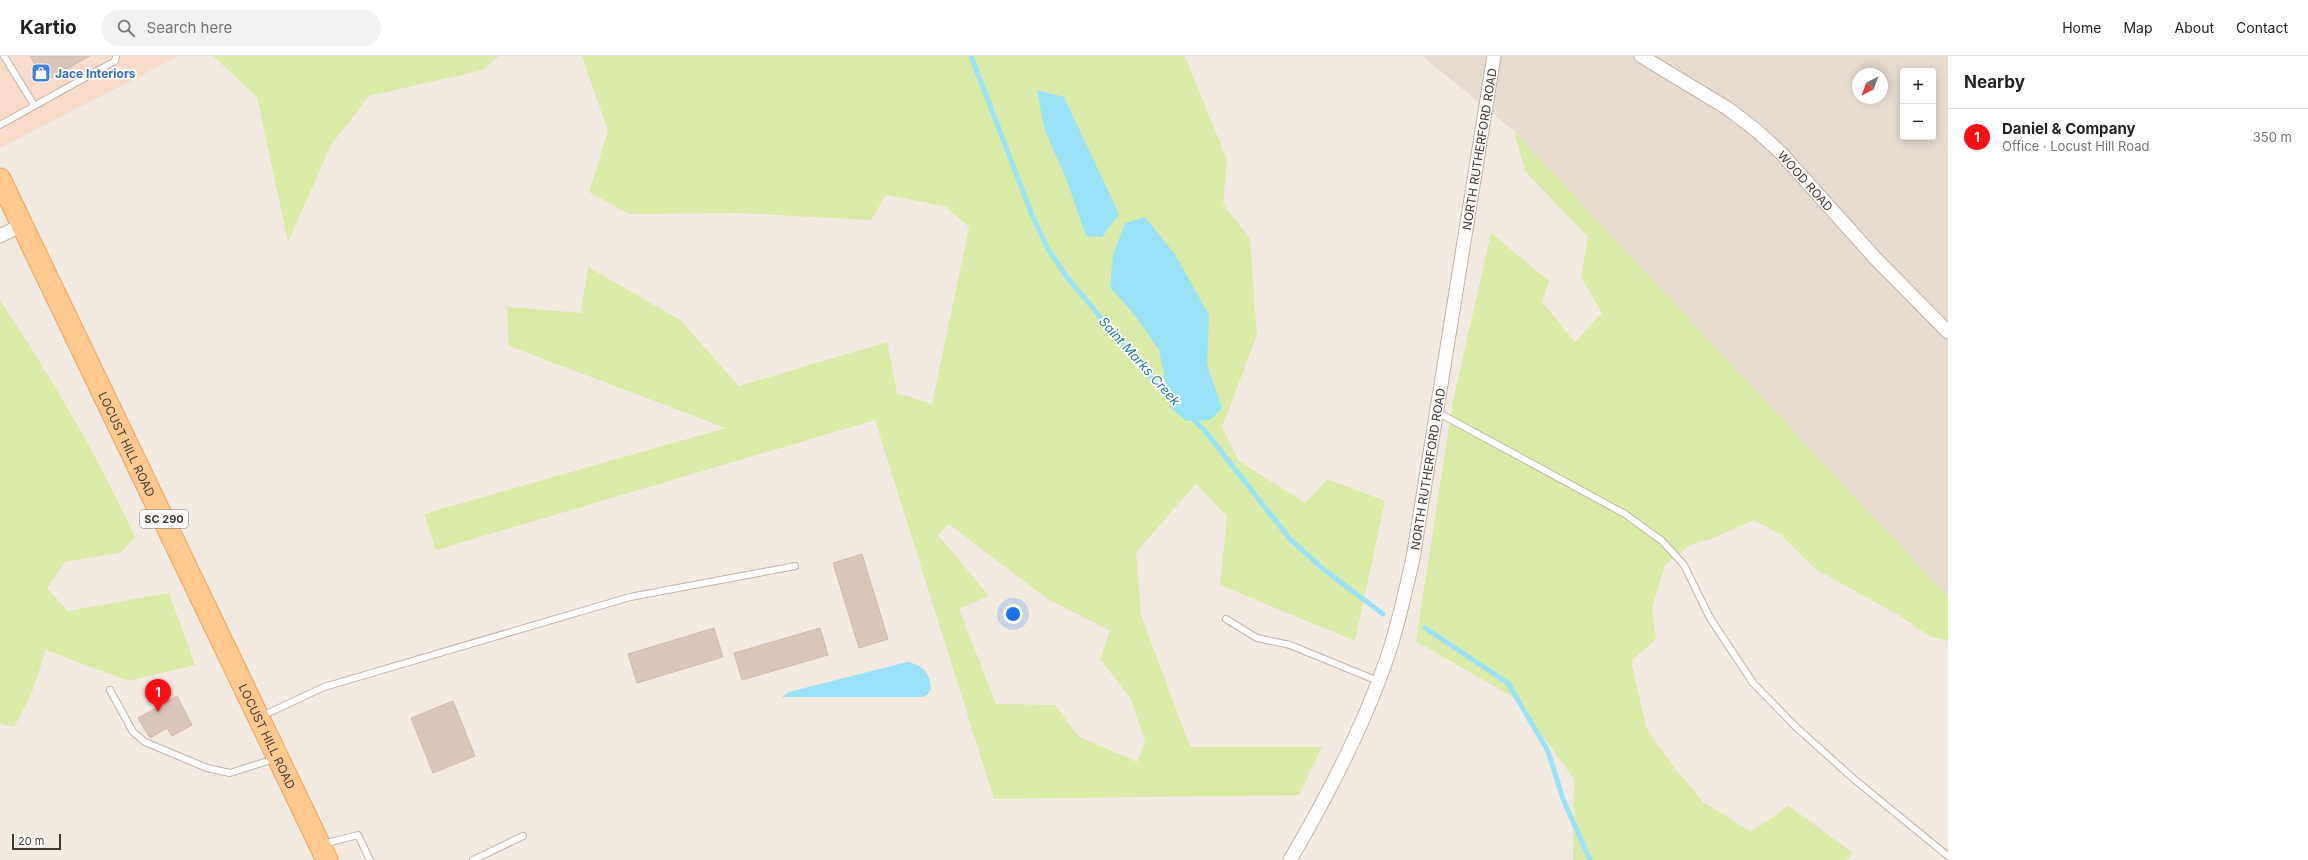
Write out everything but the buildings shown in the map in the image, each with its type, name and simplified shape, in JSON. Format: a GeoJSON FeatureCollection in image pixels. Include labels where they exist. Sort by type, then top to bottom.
{"type":"FeatureCollection","features":[{"type":"Feature","properties":{"kind":"main road","name":"LOCUST HILL ROAD"},"geometry":{"type":"LineString","coordinates":[[0,179],[323,852]]}},
{"type":"Feature","properties":{"kind":"street","name":"NORTH RUTHERFORD ROAD"},"geometry":{"type":"LineString","coordinates":[[1290,860],[1331,786],[1355,736],[1378,681],[1401,611],[1413,558],[1494,56]]}},
{"type":"Feature","properties":{"kind":"street","name":"WOOD ROAD"},"geometry":{"type":"LineString","coordinates":[[1641,56],[1727,108],[1756,130],[1781,153],[1866,248],[1948,332]]}},
{"type":"Feature","properties":{"kind":"street"},"geometry":{"type":"LineString","coordinates":[[0,236],[22,225]]}},
{"type":"Feature","properties":{"kind":"lane"},"geometry":{"type":"LineString","coordinates":[[4,56],[34,105]]}},
{"type":"Feature","properties":{"kind":"lane"},"geometry":{"type":"LineString","coordinates":[[0,125],[115,61],[116,56]]}},
{"type":"Feature","properties":{"kind":"lane"},"geometry":{"type":"LineString","coordinates":[[1437,412],[1625,514],[1662,542],[1684,565],[1710,618],[1753,683],[1796,727],[1855,780],[1948,856]]}},
{"type":"Feature","properties":{"kind":"lane"},"geometry":{"type":"LineString","coordinates":[[258,718],[324,687],[630,597],[794,566]]}},
{"type":"Feature","properties":{"kind":"lane"},"geometry":{"type":"LineString","coordinates":[[1226,619],[1257,638],[1290,645],[1378,681]]}},
{"type":"Feature","properties":{"kind":"lane"},"geometry":{"type":"LineString","coordinates":[[110,690],[133,732],[145,742],[207,768],[230,773],[278,758]]}},
{"type":"Feature","properties":{"kind":"lane"},"geometry":{"type":"LineString","coordinates":[[323,852],[358,835],[370,860]]}},
{"type":"Feature","properties":{"kind":"lane"},"geometry":{"type":"LineString","coordinates":[[473,860],[523,836]]}},
{"type":"Feature","properties":{"kind":"shaded area"},"geometry":{"type":"Polygon","coordinates":[[[0,56],[179,56],[0,148],[0,56]]]}},
{"type":"Feature","properties":{"kind":"shaded area"},"geometry":{"type":"Polygon","coordinates":[[[1422,56],[1948,56],[1948,597],[1514,131],[1422,56]]]}},
{"type":"Feature","properties":{"kind":"green space"},"geometry":{"type":"Polygon","coordinates":[[[213,56],[499,56],[483,70],[369,96],[331,145],[288,242],[257,97],[213,56]]]}},
{"type":"Feature","properties":{"kind":"green space"},"geometry":{"type":"Polygon","coordinates":[[[582,56],[1185,56],[1227,160],[1223,204],[1250,239],[1257,335],[1222,427],[1239,461],[1305,503],[1328,479],[1385,501],[1355,641],[1220,585],[1227,516],[1196,484],[1136,552],[1141,615],[1190,747],[1322,747],[1299,795],[994,799],[875,420],[436,550],[424,514],[726,428],[509,346],[507,307],[581,313],[588,267],[680,320],[739,386],[887,342],[897,393],[932,404],[969,227],[945,206],[886,195],[871,220],[737,213],[629,214],[589,192],[608,131],[582,56]],[[949,524],[938,535],[989,596],[959,609],[996,704],[1055,705],[1078,736],[1137,762],[1145,742],[1131,699],[1100,659],[1110,631],[1046,598],[949,524]]]}},
{"type":"Feature","properties":{"kind":"green space"},"geometry":{"type":"Polygon","coordinates":[[[1514,131],[1948,597],[1948,641],[1929,636],[1900,616],[1814,568],[1781,535],[1754,520],[1713,538],[1690,545],[1665,565],[1652,608],[1656,639],[1631,661],[1646,727],[1669,761],[1703,802],[1751,832],[1789,806],[1853,853],[1847,860],[1573,860],[1574,779],[1516,699],[1416,641],[1453,401],[1491,233],[1549,281],[1542,302],[1575,342],[1602,313],[1581,277],[1588,237],[1525,171],[1514,131]]]}},
{"type":"Feature","properties":{"kind":"green space"},"geometry":{"type":"Polygon","coordinates":[[[0,300],[37,357],[72,416],[105,476],[135,537],[122,552],[65,562],[47,588],[68,611],[169,593],[195,665],[128,681],[46,650],[32,692],[14,727],[0,724],[0,300]]]}},
{"type":"Feature","properties":{"kind":"water"},"geometry":{"type":"Polygon","coordinates":[[[1037,90],[1064,97],[1119,214],[1102,237],[1086,236],[1067,181],[1044,128],[1037,90]]]}},
{"type":"Feature","properties":{"kind":"water"},"geometry":{"type":"Polygon","coordinates":[[[1145,217],[1174,253],[1209,315],[1207,364],[1222,408],[1210,420],[1186,421],[1171,408],[1159,350],[1137,318],[1110,287],[1113,255],[1125,223],[1145,217]]]}},
{"type":"Feature","properties":{"kind":"water"},"geometry":{"type":"Polygon","coordinates":[[[907,662],[917,665],[927,674],[931,689],[927,695],[922,697],[782,697],[789,692],[907,662]]]}},
{"type":"Feature","properties":{"kind":"waterway","name":"Saint Marks Creek"},"geometry":{"type":"LineString","coordinates":[[971,56],[1032,215],[1048,249],[1066,276],[1153,380],[1172,399]]}},
{"type":"Feature","properties":{"kind":"waterway","name":"Saint Marks Creek"},"geometry":{"type":"LineString","coordinates":[[1191,417],[1205,431],[1290,539],[1323,569],[1383,614]]}},
{"type":"Feature","properties":{"kind":"waterway","name":"Saint Marks Creek"},"geometry":{"type":"LineString","coordinates":[[1425,628],[1508,683],[1548,751],[1563,799],[1590,860]]}},
{"type":"Feature","properties":{"kind":"place","name":"Jace Interiors"},"geometry":{"type":"Point","coordinates":[41,73]}},
{"type":"Feature","properties":{"kind":"place","name":"Daniel & Company"},"geometry":{"type":"Point","coordinates":[158,712]}}]}
